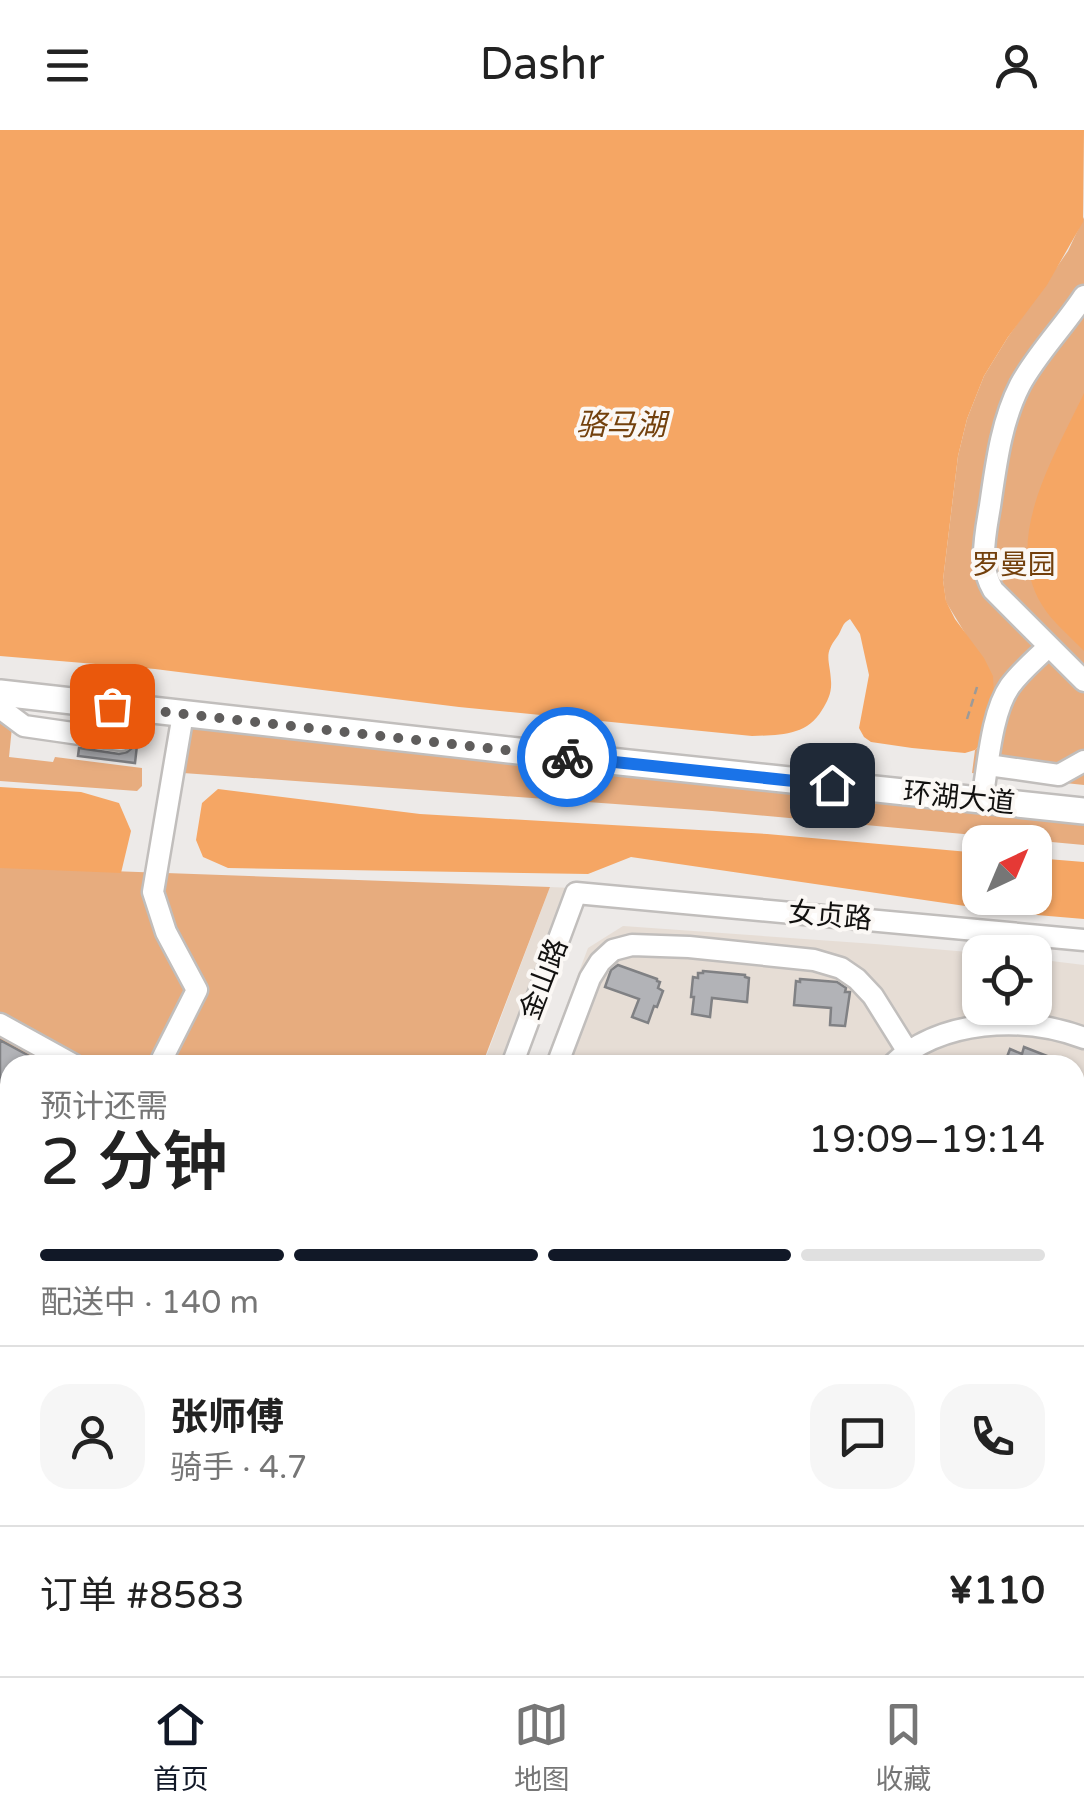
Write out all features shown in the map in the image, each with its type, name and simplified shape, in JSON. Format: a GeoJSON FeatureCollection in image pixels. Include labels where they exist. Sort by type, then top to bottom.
{"type":"FeatureCollection","features":[{"type":"Feature","properties":{"kind":"main road","name":"环湖大道"},"geometry":{"type":"LineString","coordinates":[[0,693],[1084,811]]}},
{"type":"Feature","properties":{"kind":"street"},"geometry":{"type":"LineString","coordinates":[[1084,296],[1019,387],[1000,442],[985,541],[987,577],[993,590],[1084,681]]}},
{"type":"Feature","properties":{"kind":"street"},"geometry":{"type":"LineString","coordinates":[[982,800],[996,721],[1005,694],[1049,646]]}},
{"type":"Feature","properties":{"kind":"street"},"geometry":{"type":"LineString","coordinates":[[0,708],[24,726],[122,740]]}},
{"type":"Feature","properties":{"kind":"street"},"geometry":{"type":"LineString","coordinates":[[165,1055],[197,990],[166,932],[153,892],[183,714]]}},
{"type":"Feature","properties":{"kind":"street"},"geometry":{"type":"LineString","coordinates":[[988,766],[1058,775],[1084,761]]}},
{"type":"Feature","properties":{"kind":"street","name":"女贞路"},"geometry":{"type":"LineString","coordinates":[[576,892],[1084,940]]}},
{"type":"Feature","properties":{"kind":"street","name":"金山路"},"geometry":{"type":"LineString","coordinates":[[516,1055],[576,892]]}},
{"type":"Feature","properties":{"kind":"street"},"geometry":{"type":"LineString","coordinates":[[561,1055],[600,962],[613,950],[632,945],[796,958],[840,968],[858,979],[873,996],[899,1055]]}},
{"type":"Feature","properties":{"kind":"street"},"geometry":{"type":"LineString","coordinates":[[0,1024],[56,1055]]}},
{"type":"Feature","properties":{"kind":"street"},"geometry":{"type":"LineString","coordinates":[[904,1055],[946,1033],[995,1026],[1040,1025],[1084,1038]]}},
{"type":"Feature","properties":{"kind":"path"},"geometry":{"type":"LineString","coordinates":[[968,719],[977,687]]}},
{"type":"Feature","properties":{"kind":"shaded area"},"geometry":{"type":"Polygon","coordinates":[[[550,887],[572,888],[509,1055],[487,1055],[550,887]]]}},
{"type":"Feature","properties":{"kind":"shaded area"},"geometry":{"type":"Polygon","coordinates":[[[623,926],[962,951],[962,1025],[1052,1025],[1052,961],[1084,965],[1084,1055],[548,1055],[588,948],[623,926]]]}},
{"type":"Feature","properties":{"kind":"green space","name":"罗曼园"},"geometry":{"type":"Polygon","coordinates":[[[1084,217],[1084,785],[972,773],[975,750],[982,743],[968,638],[946,602],[943,580],[958,456],[967,419],[984,376],[1068,251],[1084,217]]]}},
{"type":"Feature","properties":{"kind":"green space"},"geometry":{"type":"Polygon","coordinates":[[[0,714],[12,727],[9,757],[53,762],[55,757],[142,768],[142,786],[137,791],[0,781],[0,714]]]}},
{"type":"Feature","properties":{"kind":"green space"},"geometry":{"type":"Polygon","coordinates":[[[189,722],[1084,818],[1084,845],[1052,842],[1052,825],[962,825],[962,834],[712,811],[183,773],[189,722]]]}},
{"type":"Feature","properties":{"kind":"green space"},"geometry":{"type":"Polygon","coordinates":[[[0,867],[550,887],[486,1055],[0,1055],[0,867]]]}},
{"type":"Feature","properties":{"kind":"water","name":"骆马湖"},"geometry":{"type":"Polygon","coordinates":[[[0,130],[1084,130],[1083,222],[1047,285],[984,376],[958,456],[943,580],[946,601],[955,619],[993,676],[994,697],[982,743],[965,753],[871,742],[864,737],[859,728],[869,675],[860,634],[850,619],[830,649],[830,693],[816,719],[792,732],[762,736],[459,707],[155,669],[0,656],[0,130]]]}},
{"type":"Feature","properties":{"kind":"water"},"geometry":{"type":"Polygon","coordinates":[[[1084,393],[1084,651],[1042,605],[1031,579],[1027,553],[1037,497],[1084,393]]]}},
{"type":"Feature","properties":{"kind":"water"},"geometry":{"type":"Polygon","coordinates":[[[0,787],[81,792],[119,803],[131,831],[121,873],[0,868],[0,787]]]}},
{"type":"Feature","properties":{"kind":"water"},"geometry":{"type":"Polygon","coordinates":[[[218,789],[420,814],[767,834],[962,851],[962,906],[631,857],[588,874],[228,868],[203,857],[196,840],[202,803],[218,789]]]}},
{"type":"Feature","properties":{"kind":"water"},"geometry":{"type":"Polygon","coordinates":[[[1052,859],[1084,862],[1084,919],[1037,915],[1052,915],[1052,859]]]}},
{"type":"Feature","properties":{"kind":"building"},"geometry":{"type":"Polygon","coordinates":[[[127,727],[139,728],[135,763],[78,756],[79,748],[127,752],[135,741],[127,727]]]}},
{"type":"Feature","properties":{"kind":"building"},"geometry":{"type":"Polygon","coordinates":[[[618,965],[660,982],[658,988],[663,991],[648,1023],[632,1017],[639,999],[605,987],[611,970],[618,965]]]}},
{"type":"Feature","properties":{"kind":"building"},"geometry":{"type":"Polygon","coordinates":[[[703,971],[745,975],[749,978],[747,1002],[712,998],[710,1017],[692,1014],[693,977],[698,978],[703,971]]]}},
{"type":"Feature","properties":{"kind":"building"},"geometry":{"type":"Polygon","coordinates":[[[796,981],[837,982],[846,988],[845,992],[850,992],[845,1026],[830,1025],[831,1008],[794,1005],[796,981]]]}},
{"type":"Feature","properties":{"kind":"building"},"geometry":{"type":"Polygon","coordinates":[[[0,1040],[28,1055],[0,1055],[0,1040]]]}},
{"type":"Feature","properties":{"kind":"building"},"geometry":{"type":"Polygon","coordinates":[[[1024,1047],[1045,1055],[1008,1055],[1010,1049],[1022,1054],[1024,1047]]]}},
{"type":"Feature","properties":{"kind":"way so far"},"geometry":{"type":"LineString","coordinates":[[112,706],[567,757]]}},
{"type":"Feature","properties":{"kind":"route"},"geometry":{"type":"LineString","coordinates":[[567,757],[832,785]]}}]}
